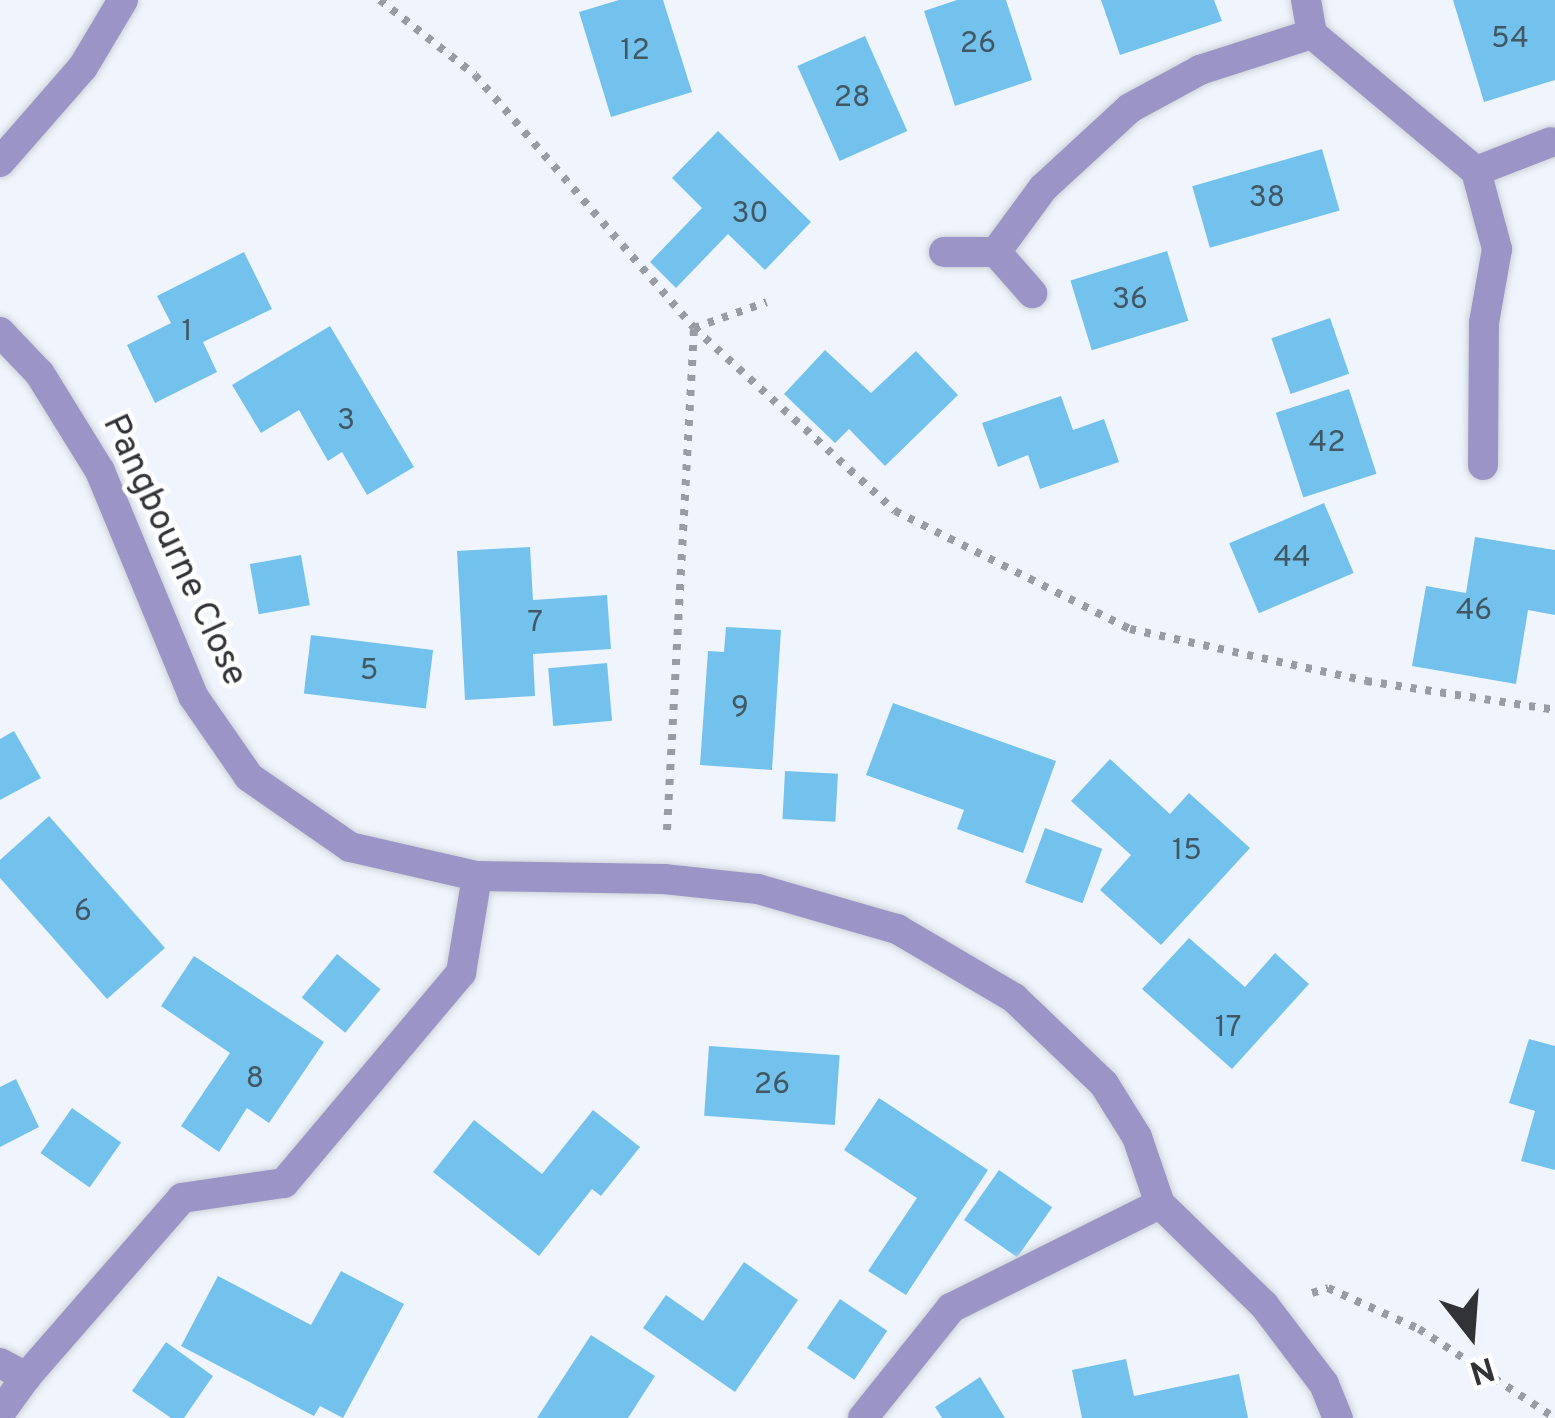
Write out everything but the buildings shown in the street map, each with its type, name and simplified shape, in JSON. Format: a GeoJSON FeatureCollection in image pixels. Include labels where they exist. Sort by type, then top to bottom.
{"type":"FeatureCollection","features":[{"type":"Feature","properties":{"kind":"street"},"geometry":{"type":"LineString","coordinates":[[0,162],[83,67],[123,0]]}},
{"type":"Feature","properties":{"kind":"street"},"geometry":{"type":"LineString","coordinates":[[1306,0],[1312,34],[1476,171],[1497,249],[1484,323],[1483,465]]}},
{"type":"Feature","properties":{"kind":"street"},"geometry":{"type":"LineString","coordinates":[[996,252],[1042,188],[1130,108],[1200,70],[1312,34]]}},
{"type":"Feature","properties":{"kind":"street"},"geometry":{"type":"LineString","coordinates":[[1476,171],[1551,142]]}},
{"type":"Feature","properties":{"kind":"street"},"geometry":{"type":"LineString","coordinates":[[944,252],[996,252],[1032,292]]}},
{"type":"Feature","properties":{"kind":"street","name":"Pangbourne Close"},"geometry":{"type":"LineString","coordinates":[[0,332],[40,374],[100,471],[193,696],[249,777],[350,847],[476,875],[664,879],[758,889],[897,929],[1014,998],[1104,1084],[1137,1137],[1160,1204],[1264,1305],[1324,1384],[1338,1418]]}},
{"type":"Feature","properties":{"kind":"street"},"geometry":{"type":"LineString","coordinates":[[0,1413],[13,1370],[182,1198],[284,1183],[461,973],[476,875]]}},
{"type":"Feature","properties":{"kind":"street"},"geometry":{"type":"LineString","coordinates":[[863,1418],[951,1308],[1160,1204]]}},
{"type":"Feature","properties":{"kind":"path"},"geometry":{"type":"LineString","coordinates":[[380,0],[476,75],[694,328],[895,511],[1130,629],[1366,681],[1555,710]]}},
{"type":"Feature","properties":{"kind":"path"},"geometry":{"type":"LineString","coordinates":[[694,328],[766,302]]}},
{"type":"Feature","properties":{"kind":"path"},"geometry":{"type":"LineString","coordinates":[[664,879],[692,439],[694,328]]}},
{"type":"Feature","properties":{"kind":"path"},"geometry":{"type":"LineString","coordinates":[[1264,1305],[1328,1288],[1419,1329],[1555,1418]]}}]}
